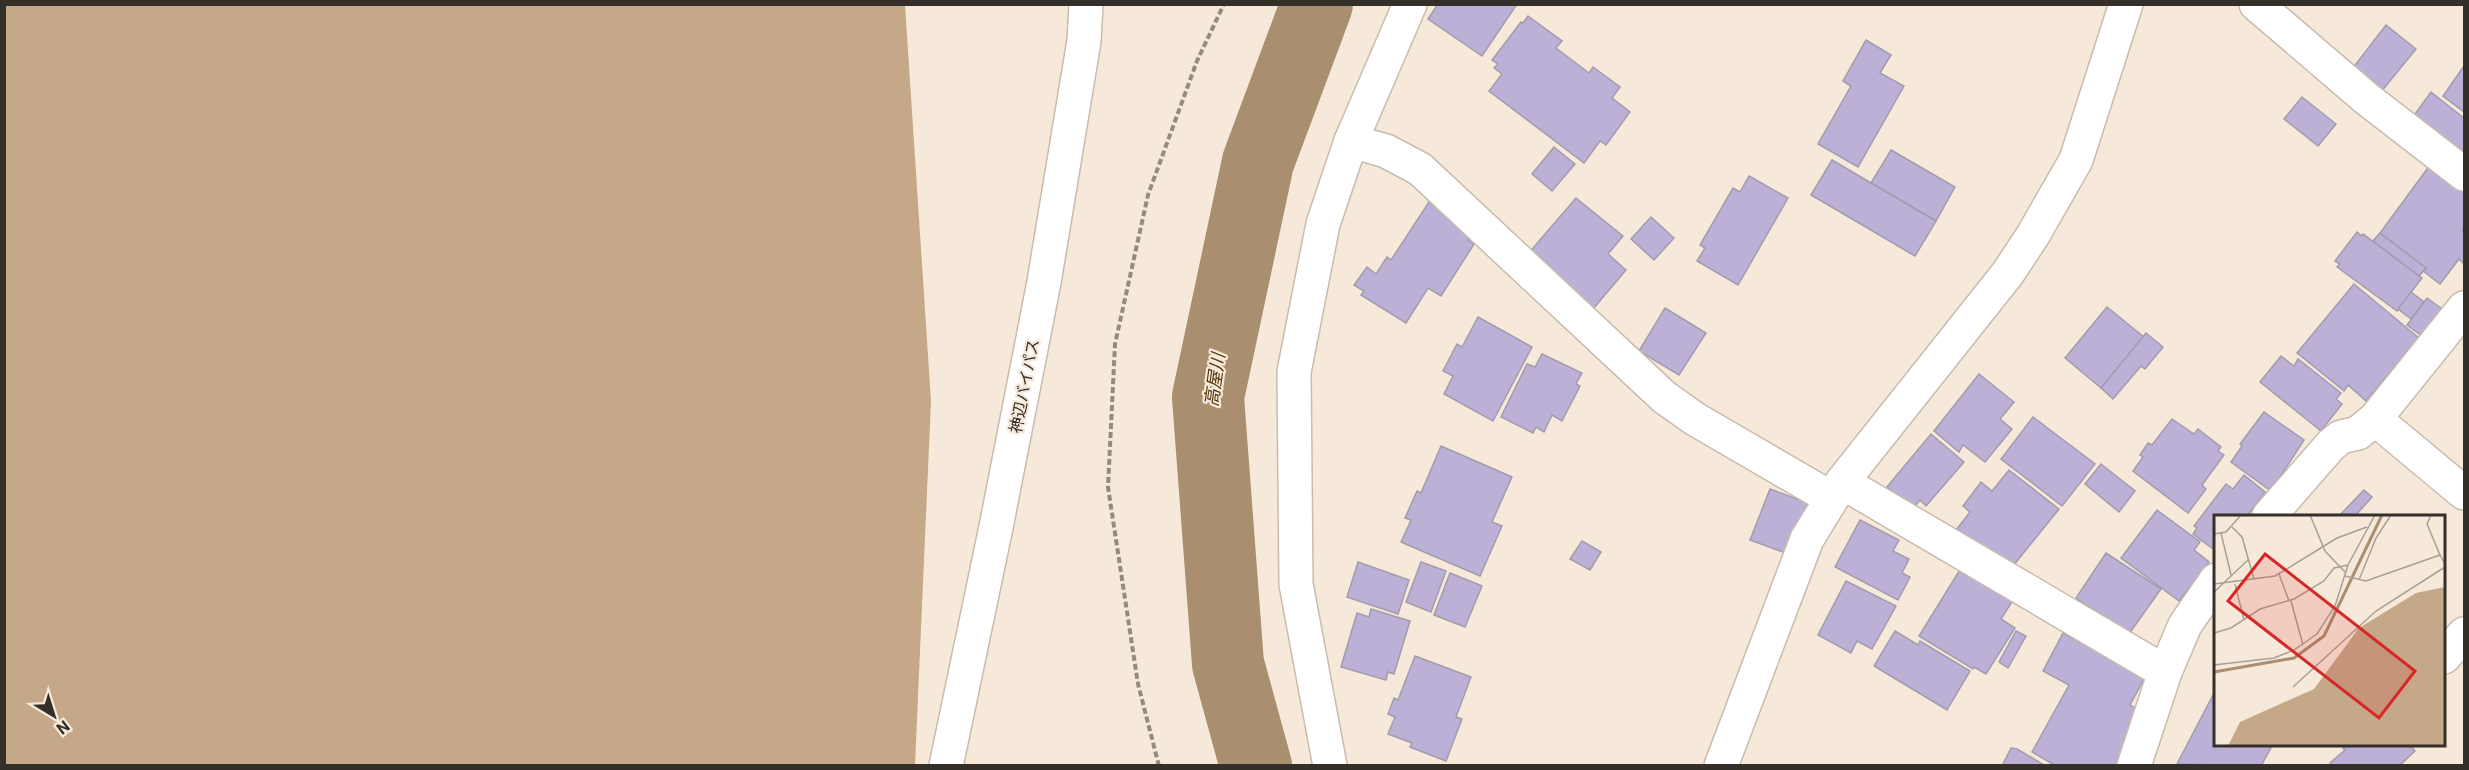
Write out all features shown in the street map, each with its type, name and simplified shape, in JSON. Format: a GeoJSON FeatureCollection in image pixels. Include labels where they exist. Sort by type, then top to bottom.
{"type":"FeatureCollection","features":[{"type":"Feature","properties":{"kind":"main road","name":"神辺バイパス"},"geometry":{"type":"LineString","coordinates":[[946,765],[1044,282],[1084,41],[1086,4]]}},
{"type":"Feature","properties":{"kind":"main road"},"geometry":{"type":"LineString","coordinates":[[1330,765],[1296,584],[1294,372],[1323,224],[1351,141],[1410,4]]}},
{"type":"Feature","properties":{"kind":"main road"},"geometry":{"type":"LineString","coordinates":[[1721,765],[1807,539],[1836,490],[2008,273],[2033,235],[2076,160],[2126,4]]}},
{"type":"Feature","properties":{"kind":"main road"},"geometry":{"type":"LineString","coordinates":[[2256,4],[2367,99],[2464,174]]}},
{"type":"Feature","properties":{"kind":"main road"},"geometry":{"type":"LineString","coordinates":[[1351,141],[1386,151],[1420,169],[1664,397],[1695,419],[1836,490],[2165,672]]}},
{"type":"Feature","properties":{"kind":"main road"},"geometry":{"type":"LineString","coordinates":[[2270,515],[2331,445],[2341,437],[2358,432],[2375,419],[2464,308]]}},
{"type":"Feature","properties":{"kind":"main road"},"geometry":{"type":"LineString","coordinates":[[2375,419],[2464,494]]}},
{"type":"Feature","properties":{"kind":"main road"},"geometry":{"type":"LineString","coordinates":[[2134,765],[2165,672],[2186,625],[2214,583]]}},
{"type":"Feature","properties":{"kind":"main road"},"geometry":{"type":"LineString","coordinates":[[2445,656],[2464,634]]}},
{"type":"Feature","properties":{"kind":"path"},"geometry":{"type":"LineString","coordinates":[[1159,765],[1138,684],[1108,487],[1115,344],[1148,195],[1197,61],[1224,4]]}},
{"type":"Feature","properties":{"kind":"shaded area"},"geometry":{"type":"Polygon","coordinates":[[[4,5],[905,5],[931,401],[915,765],[5,765],[4,5]]]}},
{"type":"Feature","properties":{"kind":"building"},"geometry":{"type":"Polygon","coordinates":[[[1438,4],[1517,4],[1482,56],[1428,19],[1438,4]]]}},
{"type":"Feature","properties":{"kind":"building"},"geometry":{"type":"Polygon","coordinates":[[[1528,16],[1562,41],[1556,48],[1589,73],[1593,67],[1620,87],[1612,98],[1630,112],[1606,145],[1600,141],[1584,163],[1489,91],[1502,74],[1494,68],[1498,64],[1492,60],[1528,16]]]}},
{"type":"Feature","properties":{"kind":"building"},"geometry":{"type":"Polygon","coordinates":[[[2386,25],[2416,49],[2381,92],[2352,69],[2386,25]]]}},
{"type":"Feature","properties":{"kind":"building"},"geometry":{"type":"Polygon","coordinates":[[[1866,40],[1891,55],[1880,73],[1904,86],[1858,167],[1818,144],[1851,86],[1843,81],[1866,40]]]}},
{"type":"Feature","properties":{"kind":"building"},"geometry":{"type":"Polygon","coordinates":[[[2464,66],[2464,112],[2443,96],[2464,66]]]}},
{"type":"Feature","properties":{"kind":"building"},"geometry":{"type":"Polygon","coordinates":[[[2431,92],[2464,118],[2464,155],[2410,121],[2431,92]]]}},
{"type":"Feature","properties":{"kind":"building"},"geometry":{"type":"Polygon","coordinates":[[[2302,97],[2336,124],[2318,146],[2284,119],[2302,97]]]}},
{"type":"Feature","properties":{"kind":"building"},"geometry":{"type":"Polygon","coordinates":[[[1554,147],[1575,164],[1552,191],[1532,174],[1554,147]]]}},
{"type":"Feature","properties":{"kind":"building"},"geometry":{"type":"Polygon","coordinates":[[[1891,150],[1955,187],[1936,221],[1871,183],[1891,150]]]}},
{"type":"Feature","properties":{"kind":"building"},"geometry":{"type":"Polygon","coordinates":[[[1832,160],[1936,221],[1915,256],[1811,195],[1832,160]]]}},
{"type":"Feature","properties":{"kind":"building"},"geometry":{"type":"Polygon","coordinates":[[[2430,165],[2464,185],[2464,226],[2462,230],[2464,232],[2464,264],[2459,259],[2440,284],[2423,271],[2426,268],[2380,233],[2430,165]]]}},
{"type":"Feature","properties":{"kind":"building"},"geometry":{"type":"Polygon","coordinates":[[[1749,176],[1788,198],[1738,285],[1697,261],[1705,248],[1700,245],[1733,188],[1740,192],[1749,176]]]}},
{"type":"Feature","properties":{"kind":"building"},"geometry":{"type":"Polygon","coordinates":[[[1576,198],[1623,236],[1608,254],[1626,270],[1593,309],[1528,254],[1576,198]]]}},
{"type":"Feature","properties":{"kind":"building"},"geometry":{"type":"Polygon","coordinates":[[[1429,202],[1474,231],[1468,240],[1474,244],[1441,296],[1428,288],[1406,323],[1361,295],[1364,291],[1354,285],[1367,267],[1376,274],[1387,257],[1391,260],[1429,202]]]}},
{"type":"Feature","properties":{"kind":"building"},"geometry":{"type":"Polygon","coordinates":[[[1651,217],[1674,238],[1654,260],[1631,239],[1651,217]]]}},
{"type":"Feature","properties":{"kind":"building"},"geometry":{"type":"Polygon","coordinates":[[[2357,232],[2362,236],[2363,234],[2422,278],[2397,311],[2337,267],[2340,264],[2335,261],[2357,232]]]}},
{"type":"Feature","properties":{"kind":"building"},"geometry":{"type":"Polygon","coordinates":[[[2380,233],[2426,268],[2419,276],[2373,241],[2380,233]]]}},
{"type":"Feature","properties":{"kind":"building"},"geometry":{"type":"Polygon","coordinates":[[[2354,284],[2419,338],[2366,401],[2348,385],[2344,391],[2297,353],[2354,284]]]}},
{"type":"Feature","properties":{"kind":"building"},"geometry":{"type":"Polygon","coordinates":[[[2411,292],[2424,302],[2411,319],[2398,309],[2411,292]]]}},
{"type":"Feature","properties":{"kind":"building"},"geometry":{"type":"Polygon","coordinates":[[[2427,298],[2442,309],[2422,336],[2407,325],[2427,298]]]}},
{"type":"Feature","properties":{"kind":"building"},"geometry":{"type":"Polygon","coordinates":[[[2107,307],[2144,337],[2101,388],[2065,358],[2107,307]]]}},
{"type":"Feature","properties":{"kind":"building"},"geometry":{"type":"Polygon","coordinates":[[[1665,308],[1706,333],[1679,375],[1639,351],[1665,308]]]}},
{"type":"Feature","properties":{"kind":"building"},"geometry":{"type":"Polygon","coordinates":[[[1478,317],[1532,347],[1493,421],[1444,394],[1453,376],[1443,371],[1457,344],[1462,347],[1478,317]]]}},
{"type":"Feature","properties":{"kind":"building"},"geometry":{"type":"Polygon","coordinates":[[[2146,333],[2163,347],[2145,369],[2141,366],[2113,399],[2101,388],[2146,333]]]}},
{"type":"Feature","properties":{"kind":"building"},"geometry":{"type":"Polygon","coordinates":[[[1542,354],[1582,373],[1576,384],[1580,386],[1562,421],[1552,415],[1544,432],[1536,427],[1533,433],[1501,417],[1527,364],[1535,367],[1542,354]]]}},
{"type":"Feature","properties":{"kind":"building"},"geometry":{"type":"Polygon","coordinates":[[[2281,356],[2294,366],[2298,359],[2341,393],[2336,399],[2342,404],[2321,431],[2260,382],[2281,356]]]}},
{"type":"Feature","properties":{"kind":"building"},"geometry":{"type":"Polygon","coordinates":[[[1979,374],[2014,402],[2000,419],[2012,429],[1985,462],[1963,445],[1959,452],[1934,431],[1979,374]]]}},
{"type":"Feature","properties":{"kind":"building"},"geometry":{"type":"Polygon","coordinates":[[[2264,412],[2304,440],[2271,491],[2231,462],[2242,446],[2240,444],[2264,412]]]}},
{"type":"Feature","properties":{"kind":"building"},"geometry":{"type":"Polygon","coordinates":[[[2033,417],[2095,464],[2062,506],[2001,459],[2033,417]]]}},
{"type":"Feature","properties":{"kind":"building"},"geometry":{"type":"Polygon","coordinates":[[[2172,419],[2194,434],[2198,429],[2221,447],[2218,451],[2224,455],[2202,485],[2206,489],[2188,513],[2133,471],[2143,457],[2140,455],[2148,443],[2152,445],[2172,419]]]}},
{"type":"Feature","properties":{"kind":"building"},"geometry":{"type":"Polygon","coordinates":[[[1931,434],[1964,462],[1926,506],[1920,500],[1912,509],[1887,487],[1931,434]]]}},
{"type":"Feature","properties":{"kind":"building"},"geometry":{"type":"Polygon","coordinates":[[[1441,446],[1512,477],[1492,522],[1502,526],[1480,576],[1401,542],[1411,520],[1405,518],[1417,491],[1421,493],[1441,446]]]}},
{"type":"Feature","properties":{"kind":"building"},"geometry":{"type":"Polygon","coordinates":[[[2101,464],[2135,491],[2119,512],[2085,484],[2101,464]]]}},
{"type":"Feature","properties":{"kind":"building"},"geometry":{"type":"Polygon","coordinates":[[[2009,470],[2059,509],[2009,571],[1957,529],[1970,512],[1963,506],[1981,482],[1992,491],[2009,470]]]}},
{"type":"Feature","properties":{"kind":"building"},"geometry":{"type":"Polygon","coordinates":[[[2244,475],[2265,492],[2248,515],[2214,515],[2214,550],[2193,534],[2197,528],[2194,526],[2226,484],[2233,489],[2244,475]]]}},
{"type":"Feature","properties":{"kind":"building"},"geometry":{"type":"Polygon","coordinates":[[[1770,489],[1808,503],[1788,554],[1750,540],[1770,489]]]}},
{"type":"Feature","properties":{"kind":"building"},"geometry":{"type":"Polygon","coordinates":[[[2364,490],[2372,497],[2356,515],[2340,515],[2364,490]]]}},
{"type":"Feature","properties":{"kind":"building"},"geometry":{"type":"Polygon","coordinates":[[[2157,510],[2200,542],[2194,550],[2209,562],[2179,601],[2121,558],[2157,510]]]}},
{"type":"Feature","properties":{"kind":"building"},"geometry":{"type":"Polygon","coordinates":[[[1860,520],[1899,540],[1893,551],[1909,559],[1902,573],[1910,577],[1898,600],[1835,567],[1860,520]]]}},
{"type":"Feature","properties":{"kind":"building"},"geometry":{"type":"Polygon","coordinates":[[[1582,541],[1601,552],[1590,570],[1570,559],[1582,541]]]}},
{"type":"Feature","properties":{"kind":"building"},"geometry":{"type":"Polygon","coordinates":[[[2106,553],[2161,589],[2129,634],[2076,598],[2106,553]]]}},
{"type":"Feature","properties":{"kind":"building"},"geometry":{"type":"Polygon","coordinates":[[[1358,562],[1409,580],[1398,614],[1347,597],[1358,562]]]}},
{"type":"Feature","properties":{"kind":"building"},"geometry":{"type":"Polygon","coordinates":[[[1421,562],[1446,571],[1431,612],[1406,602],[1421,562]]]}},
{"type":"Feature","properties":{"kind":"building"},"geometry":{"type":"Polygon","coordinates":[[[1961,568],[2013,600],[2001,619],[2015,628],[1986,674],[1974,667],[1973,669],[1919,636],[1961,568]]]}},
{"type":"Feature","properties":{"kind":"building"},"geometry":{"type":"Polygon","coordinates":[[[1450,573],[1482,586],[1465,627],[1434,615],[1450,573]]]}},
{"type":"Feature","properties":{"kind":"building"},"geometry":{"type":"Polygon","coordinates":[[[1846,581],[1896,606],[1872,649],[1857,641],[1851,653],[1818,635],[1846,581]]]}},
{"type":"Feature","properties":{"kind":"building"},"geometry":{"type":"Polygon","coordinates":[[[1371,609],[1410,621],[1394,674],[1388,672],[1386,680],[1341,667],[1357,613],[1369,617],[1371,609]]]}},
{"type":"Feature","properties":{"kind":"building"},"geometry":{"type":"Polygon","coordinates":[[[1895,631],[1918,645],[1920,641],[1970,671],[1947,710],[1874,666],[1895,631]]]}},
{"type":"Feature","properties":{"kind":"building"},"geometry":{"type":"Polygon","coordinates":[[[2016,631],[2026,636],[2008,668],[1999,662],[2016,631]]]}},
{"type":"Feature","properties":{"kind":"building"},"geometry":{"type":"Polygon","coordinates":[[[2063,633],[2145,677],[2130,705],[2137,709],[2117,766],[2056,766],[2032,752],[2069,685],[2043,671],[2063,633]]]}},
{"type":"Feature","properties":{"kind":"building"},"geometry":{"type":"Polygon","coordinates":[[[1415,656],[1471,677],[1456,717],[1462,719],[1446,761],[1410,747],[1412,743],[1388,734],[1395,717],[1388,714],[1394,698],[1398,700],[1415,656]]]}},
{"type":"Feature","properties":{"kind":"building"},"geometry":{"type":"Polygon","coordinates":[[[2214,693],[2214,746],[2272,746],[2261,766],[2177,764],[2214,693]]]}},
{"type":"Feature","properties":{"kind":"building"},"geometry":{"type":"Polygon","coordinates":[[[2345,746],[2411,746],[2415,751],[2399,766],[2332,766],[2330,763],[2345,750],[2343,748],[2345,746]]]}},
{"type":"Feature","properties":{"kind":"building"},"geometry":{"type":"Polygon","coordinates":[[[2011,748],[2017,749],[2046,766],[2002,766],[2011,748]]]}},
{"type":"Feature","properties":{"kind":"waterway","name":"高屋川"},"geometry":{"type":"LineString","coordinates":[[1256,766],[1228,664],[1208,397],[1258,162],[1317,4]]}}]}
